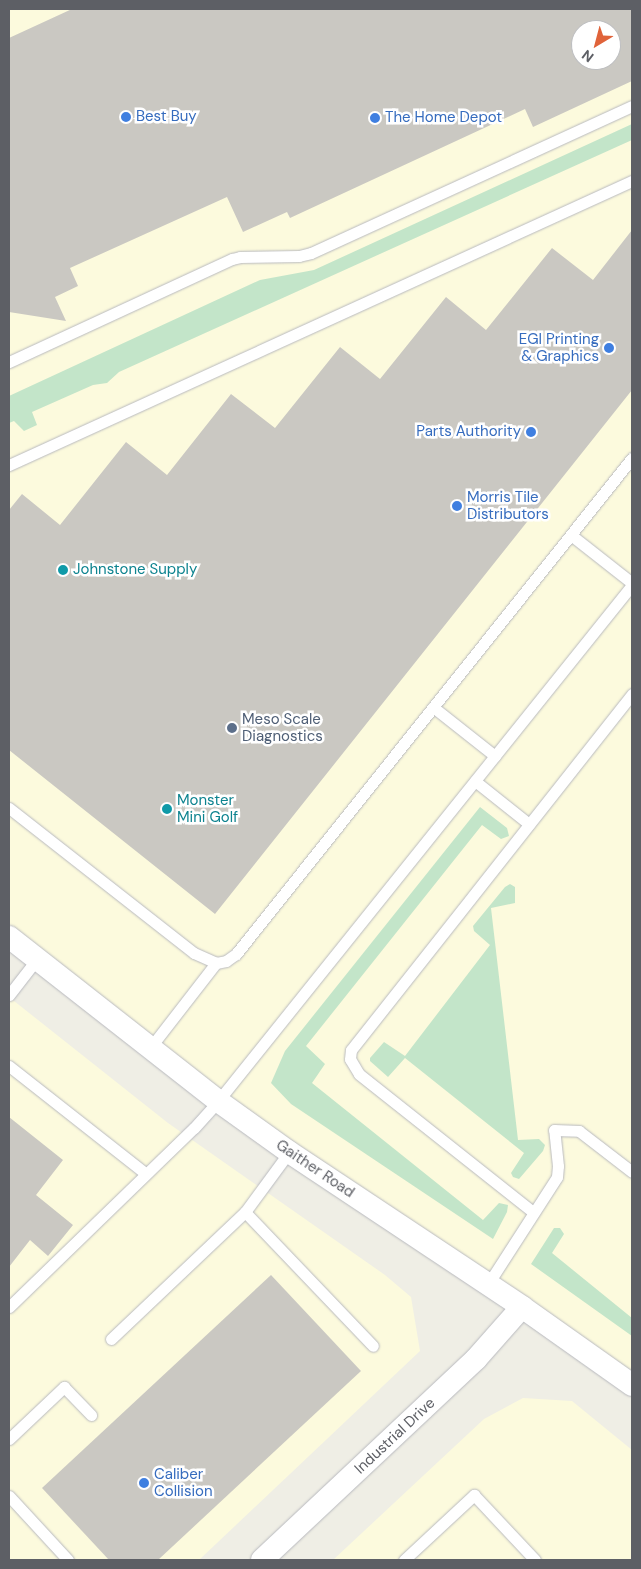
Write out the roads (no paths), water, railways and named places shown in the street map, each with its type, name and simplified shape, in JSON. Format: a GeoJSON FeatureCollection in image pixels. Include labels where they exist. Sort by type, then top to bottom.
{"type":"FeatureCollection","features":[{"type":"Feature","properties":{"kind":"street","name":"Gaither Road"},"geometry":{"type":"LineString","coordinates":[[9,937],[218,1101],[289,1152],[522,1307],[632,1385]]}},
{"type":"Feature","properties":{"kind":"street","name":"Industrial Drive"},"geometry":{"type":"LineString","coordinates":[[262,1560],[476,1359],[522,1307]]}},
{"type":"Feature","properties":{"kind":"lane"},"geometry":{"type":"LineString","coordinates":[[9,362],[236,258],[299,256],[311,253],[632,106]]}},
{"type":"Feature","properties":{"kind":"lane"},"geometry":{"type":"LineString","coordinates":[[9,465],[632,181]]}},
{"type":"Feature","properties":{"kind":"lane"},"geometry":{"type":"LineString","coordinates":[[150,1048],[216,963],[236,954],[632,458]]}},
{"type":"Feature","properties":{"kind":"lane"},"geometry":{"type":"LineString","coordinates":[[9,1306],[146,1174],[218,1101],[632,584],[571,535]]}},
{"type":"Feature","properties":{"kind":"lane"},"geometry":{"type":"LineString","coordinates":[[534,1212],[359,1074],[350,1059],[356,1042],[632,694]]}},
{"type":"Feature","properties":{"kind":"lane"},"geometry":{"type":"LineString","coordinates":[[433,707],[495,756]]}},
{"type":"Feature","properties":{"kind":"lane"},"geometry":{"type":"LineString","coordinates":[[475,781],[529,824]]}},
{"type":"Feature","properties":{"kind":"lane"},"geometry":{"type":"LineString","coordinates":[[9,808],[194,954],[216,963]]}},
{"type":"Feature","properties":{"kind":"lane"},"geometry":{"type":"LineString","coordinates":[[9,995],[37,959]]}},
{"type":"Feature","properties":{"kind":"lane"},"geometry":{"type":"LineString","coordinates":[[9,1066],[146,1174]]}},
{"type":"Feature","properties":{"kind":"lane"},"geometry":{"type":"LineString","coordinates":[[488,1284],[556,1177],[558,1166],[554,1130],[579,1131],[632,1172]]}},
{"type":"Feature","properties":{"kind":"lane"},"geometry":{"type":"LineString","coordinates":[[111,1339],[245,1212],[289,1152]]}},
{"type":"Feature","properties":{"kind":"lane"},"geometry":{"type":"LineString","coordinates":[[245,1212],[373,1346]]}},
{"type":"Feature","properties":{"kind":"lane"},"geometry":{"type":"LineString","coordinates":[[9,1439],[64,1387],[91,1415]]}},
{"type":"Feature","properties":{"kind":"lane"},"geometry":{"type":"LineString","coordinates":[[404,1560],[474,1495],[535,1560]]}},
{"type":"Feature","properties":{"kind":"lane"},"geometry":{"type":"LineString","coordinates":[[9,1496],[68,1560]]}},
{"type":"Feature","properties":{"kind":"place","name":"Best Buy"},"geometry":{"type":"Point","coordinates":[126,117]}},
{"type":"Feature","properties":{"kind":"place","name":"The Home Depot"},"geometry":{"type":"Point","coordinates":[375,118]}},
{"type":"Feature","properties":{"kind":"place","name":"EGI Printing & Graphics"},"geometry":{"type":"Point","coordinates":[609,348]}},
{"type":"Feature","properties":{"kind":"place","name":"Parts Authority"},"geometry":{"type":"Point","coordinates":[531,432]}},
{"type":"Feature","properties":{"kind":"place","name":"Morris Tile Distributors"},"geometry":{"type":"Point","coordinates":[457,506]}},
{"type":"Feature","properties":{"kind":"place","name":"Johnstone Supply"},"geometry":{"type":"Point","coordinates":[63,570]}},
{"type":"Feature","properties":{"kind":"place","name":"Meso Scale Diagnostics"},"geometry":{"type":"Point","coordinates":[232,728]}},
{"type":"Feature","properties":{"kind":"place","name":"Monster Mini Golf"},"geometry":{"type":"Point","coordinates":[167,809]}},
{"type":"Feature","properties":{"kind":"place","name":"Caliber Collision"},"geometry":{"type":"Point","coordinates":[144,1483]}}]}
